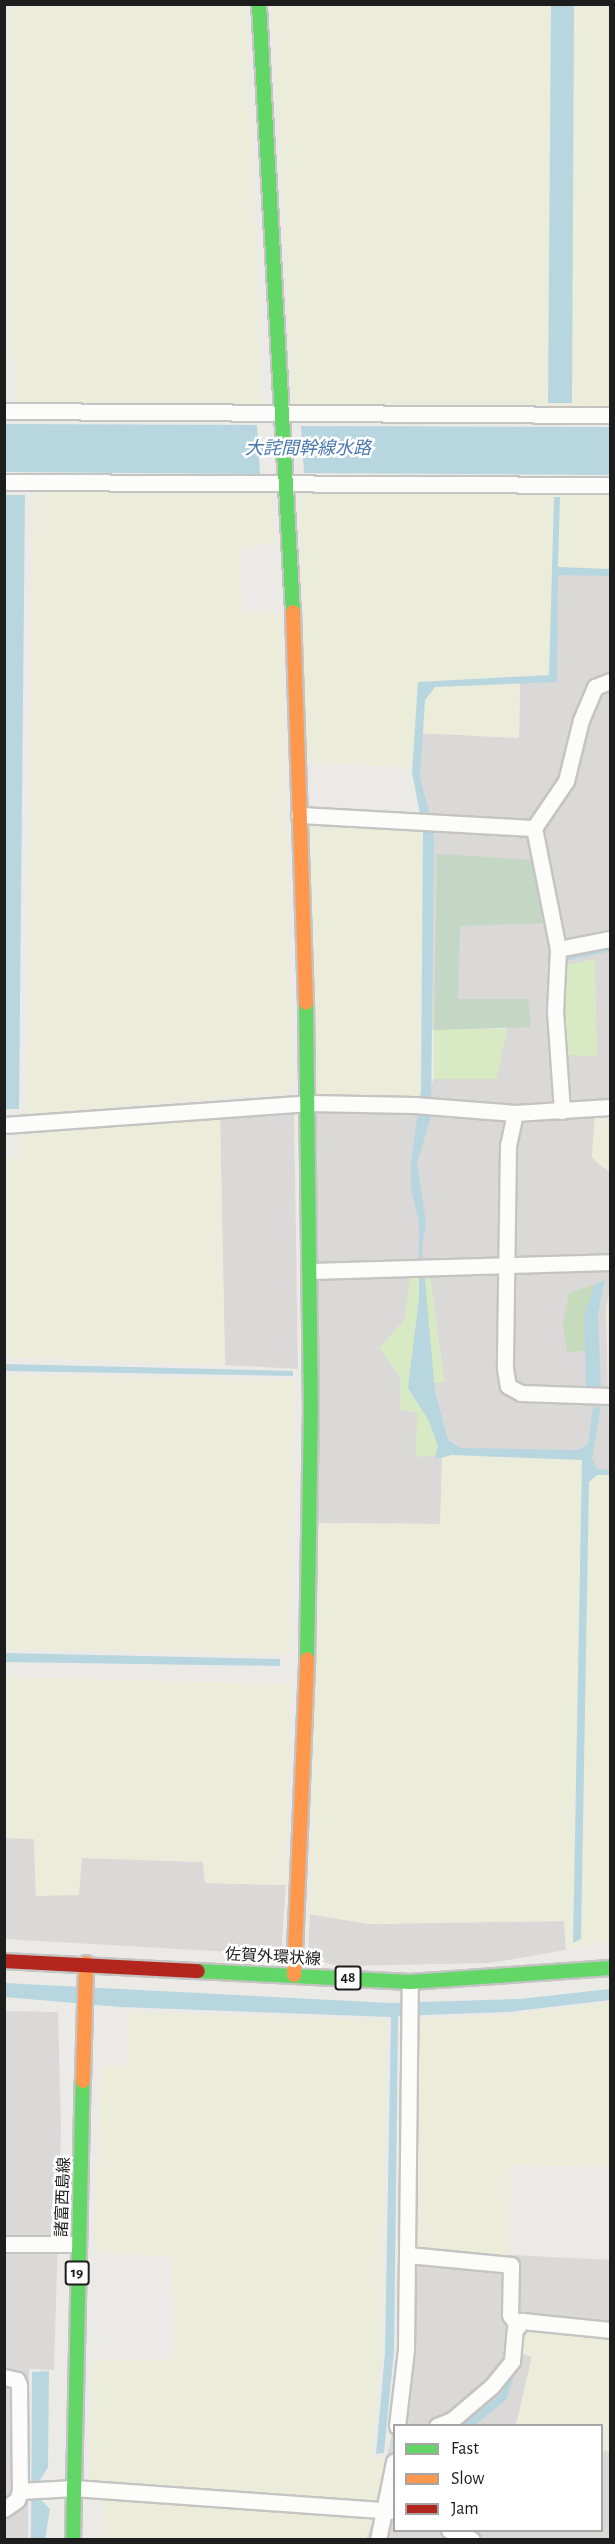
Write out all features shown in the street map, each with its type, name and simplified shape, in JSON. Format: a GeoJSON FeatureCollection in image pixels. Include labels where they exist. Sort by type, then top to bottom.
{"type":"FeatureCollection","features":[{"type":"Feature","properties":{"kind":"street"},"geometry":{"type":"LineString","coordinates":[[259,4],[283,483],[294,634],[309,1102],[307,1677],[294,1975]]}},
{"type":"Feature","properties":{"kind":"street"},"geometry":{"type":"LineString","coordinates":[[4,411],[610,414]]}},
{"type":"Feature","properties":{"kind":"street"},"geometry":{"type":"LineString","coordinates":[[4,482],[610,485]]}},
{"type":"Feature","properties":{"kind":"street"},"geometry":{"type":"LineString","coordinates":[[562,1111],[555,1012],[558,950],[534,828],[566,781],[580,720],[595,687],[610,681]]}},
{"type":"Feature","properties":{"kind":"street"},"geometry":{"type":"LineString","coordinates":[[299,815],[534,828]]}},
{"type":"Feature","properties":{"kind":"street"},"geometry":{"type":"LineString","coordinates":[[558,950],[610,939]]}},
{"type":"Feature","properties":{"kind":"street"},"geometry":{"type":"LineString","coordinates":[[4,1125],[309,1102],[434,1106],[515,1113],[610,1107]]}},
{"type":"Feature","properties":{"kind":"street"},"geometry":{"type":"LineString","coordinates":[[515,1113],[507,1145],[505,1368],[508,1386],[521,1393],[610,1396]]}},
{"type":"Feature","properties":{"kind":"street"},"geometry":{"type":"LineString","coordinates":[[310,1271],[610,1262]]}},
{"type":"Feature","properties":{"kind":"street","name":"佐賀外環状線"},"geometry":{"type":"LineString","coordinates":[[4,1961],[410,1982],[610,1968]]}},
{"type":"Feature","properties":{"kind":"street","name":"諸富西島線"},"geometry":{"type":"LineString","coordinates":[[73,2540],[86,1964]]}},
{"type":"Feature","properties":{"kind":"street"},"geometry":{"type":"LineString","coordinates":[[397,2424],[405,2349],[408,2255],[410,1982]]}},
{"type":"Feature","properties":{"kind":"street"},"geometry":{"type":"LineString","coordinates":[[4,2244],[78,2244]]}},
{"type":"Feature","properties":{"kind":"street"},"geometry":{"type":"LineString","coordinates":[[408,2255],[511,2265],[510,2315],[518,2326]]}},
{"type":"Feature","properties":{"kind":"street"},"geometry":{"type":"LineString","coordinates":[[442,2424],[452,2420],[499,2378],[512,2361],[518,2326],[522,2321],[610,2330]]}},
{"type":"Feature","properties":{"kind":"street"},"geometry":{"type":"LineString","coordinates":[[4,2378],[17,2380],[19,2385],[12,2444],[20,2491],[17,2500],[4,2509]]}},
{"type":"Feature","properties":{"kind":"street"},"geometry":{"type":"LineString","coordinates":[[378,2540],[391,2511],[393,2478]]}},
{"type":"Feature","properties":{"kind":"street"},"geometry":{"type":"LineString","coordinates":[[20,2491],[74,2488],[391,2511]]}},
{"type":"Feature","properties":{"kind":"street"},"geometry":{"type":"LineString","coordinates":[[453,2532],[472,2540]]}},
{"type":"Feature","properties":{"kind":"shaded area"},"geometry":{"type":"Polygon","coordinates":[[[555,571],[610,572],[610,1100],[586,1102],[595,1116],[592,1157],[610,1172],[610,1288],[606,1309],[610,1472],[449,1452],[429,1383],[444,1382],[430,1276],[411,1276],[405,1319],[380,1348],[400,1377],[401,1410],[417,1412],[442,1455],[441,1524],[318,1523],[316,1096],[424,1096],[434,1079],[434,1030],[507,1029],[428,828],[416,768],[419,733],[519,738],[520,681],[555,571]]]}},
{"type":"Feature","properties":{"kind":"shaded area"},"geometry":{"type":"Polygon","coordinates":[[[428,828],[523,834],[536,860],[552,951],[550,1026],[427,1030],[428,828]]]}},
{"type":"Feature","properties":{"kind":"shaded area"},"geometry":{"type":"Polygon","coordinates":[[[294,1110],[298,1369],[225,1365],[220,1116],[294,1110]]]}},
{"type":"Feature","properties":{"kind":"shaded area"},"geometry":{"type":"Polygon","coordinates":[[[5,1838],[34,1839],[36,1895],[82,1858],[203,1862],[205,1883],[286,1885],[281,1955],[5,1939],[5,1838]]]}},
{"type":"Feature","properties":{"kind":"shaded area"},"geometry":{"type":"Polygon","coordinates":[[[310,1914],[369,1924],[564,1921],[566,1950],[490,1963],[339,1966],[308,1959],[310,1914]]]}},
{"type":"Feature","properties":{"kind":"shaded area"},"geometry":{"type":"Polygon","coordinates":[[[5,2011],[58,2012],[61,2130],[54,2370],[29,2369],[28,2539],[5,2540],[5,2011]]]}},
{"type":"Feature","properties":{"kind":"shaded area"},"geometry":{"type":"Polygon","coordinates":[[[415,2250],[610,2260],[610,2335],[532,2357],[516,2424],[394,2424],[411,2351],[415,2250]]]}},
{"type":"Feature","properties":{"kind":"shaded area"},"geometry":{"type":"Polygon","coordinates":[[[393,2429],[393,2532],[603,2532],[603,2450],[610,2452],[610,2539],[366,2540],[379,2502],[393,2429]]]}},
{"type":"Feature","properties":{"kind":"green space"},"geometry":{"type":"Polygon","coordinates":[[[11,5],[246,5],[263,404],[17,402],[17,364],[9,353],[11,5]]]}},
{"type":"Feature","properties":{"kind":"green space"},"geometry":{"type":"Polygon","coordinates":[[[272,5],[610,5],[610,406],[293,405],[272,5]]]}},
{"type":"Feature","properties":{"kind":"green space"},"geometry":{"type":"Polygon","coordinates":[[[34,489],[271,490],[276,542],[240,549],[241,611],[282,614],[293,1083],[286,1093],[26,1114],[34,489]]]}},
{"type":"Feature","properties":{"kind":"green space"},"geometry":{"type":"Polygon","coordinates":[[[299,489],[610,491],[610,572],[555,572],[552,680],[520,682],[519,738],[420,733],[416,768],[307,762],[299,489]]]}},
{"type":"Feature","properties":{"kind":"green space"},"geometry":{"type":"Polygon","coordinates":[[[310,824],[428,828],[424,1096],[316,1096],[310,824]]]}},
{"type":"Feature","properties":{"kind":"green space"},"geometry":{"type":"Polygon","coordinates":[[[437,854],[536,860],[547,923],[460,926],[458,999],[528,999],[531,1027],[434,1030],[437,854]]]}},
{"type":"Feature","properties":{"kind":"green space"},"geometry":{"type":"Polygon","coordinates":[[[595,959],[597,1056],[562,1055],[562,966],[595,959]]]}},
{"type":"Feature","properties":{"kind":"green space"},"geometry":{"type":"Polygon","coordinates":[[[507,1029],[497,1079],[434,1079],[434,1030],[507,1029]]]}},
{"type":"Feature","properties":{"kind":"green space"},"geometry":{"type":"Polygon","coordinates":[[[610,1115],[610,1168],[603,1168],[592,1157],[595,1116],[610,1115]]]}},
{"type":"Feature","properties":{"kind":"green space"},"geometry":{"type":"Polygon","coordinates":[[[220,1116],[225,1365],[5,1357],[5,1158],[21,1157],[21,1135],[220,1116]]]}},
{"type":"Feature","properties":{"kind":"green space"},"geometry":{"type":"Polygon","coordinates":[[[430,1275],[444,1382],[430,1383],[442,1455],[416,1457],[417,1412],[401,1410],[400,1377],[380,1348],[405,1319],[410,1276],[430,1275]]]}},
{"type":"Feature","properties":{"kind":"green space"},"geometry":{"type":"Polygon","coordinates":[[[595,1284],[584,1316],[585,1351],[567,1352],[563,1323],[569,1293],[595,1284]]]}},
{"type":"Feature","properties":{"kind":"green space"},"geometry":{"type":"Polygon","coordinates":[[[610,1288],[610,1390],[606,1309],[610,1288]]]}},
{"type":"Feature","properties":{"kind":"green space"},"geometry":{"type":"Polygon","coordinates":[[[5,1375],[295,1380],[290,1655],[5,1649],[5,1375]]]}},
{"type":"Feature","properties":{"kind":"green space"},"geometry":{"type":"Polygon","coordinates":[[[442,1455],[587,1456],[590,1471],[610,1472],[610,1939],[566,1950],[564,1921],[369,1924],[310,1914],[318,1523],[440,1524],[442,1455]]]}},
{"type":"Feature","properties":{"kind":"green space"},"geometry":{"type":"Polygon","coordinates":[[[5,1677],[291,1684],[286,1885],[205,1883],[203,1862],[82,1858],[79,1895],[36,1896],[34,1839],[5,1838],[5,1677]]]}},
{"type":"Feature","properties":{"kind":"green space"},"geometry":{"type":"Polygon","coordinates":[[[610,2002],[610,2167],[511,2165],[509,2258],[415,2250],[417,2019],[506,2015],[610,2002]]]}},
{"type":"Feature","properties":{"kind":"green space"},"geometry":{"type":"Polygon","coordinates":[[[128,2012],[387,2020],[381,2350],[371,2459],[386,2460],[379,2502],[365,2539],[102,2539],[104,2499],[90,2481],[92,2359],[174,2360],[172,2257],[94,2252],[102,2066],[126,2065],[128,2012]]]}},
{"type":"Feature","properties":{"kind":"green space"},"geometry":{"type":"Polygon","coordinates":[[[531,2329],[610,2335],[610,2452],[603,2450],[603,2424],[516,2424],[532,2357],[520,2353],[523,2332],[531,2329]]]}},
{"type":"Feature","properties":{"kind":"water"},"geometry":{"type":"Polygon","coordinates":[[[551,5],[574,5],[572,403],[548,403],[551,5]]]}},
{"type":"Feature","properties":{"kind":"water"},"geometry":{"type":"Polygon","coordinates":[[[5,424],[257,425],[260,474],[5,472],[5,424]]]}},
{"type":"Feature","properties":{"kind":"water"},"geometry":{"type":"Polygon","coordinates":[[[301,426],[610,427],[610,475],[304,473],[301,426]]]}},
{"type":"Feature","properties":{"kind":"water"},"geometry":{"type":"Polygon","coordinates":[[[4,495],[25,495],[19,1109],[4,1109],[4,495]]]}},
{"type":"Feature","properties":{"kind":"water"},"geometry":{"type":"Polygon","coordinates":[[[554,497],[560,497],[558,567],[610,569],[610,576],[558,575],[557,682],[435,687],[425,700],[420,777],[434,831],[431,1118],[417,1162],[426,1222],[422,1247],[435,1391],[448,1440],[460,1448],[578,1450],[588,1444],[593,1407],[601,1407],[592,1458],[597,1469],[610,1470],[610,1475],[597,1475],[589,1482],[581,1939],[573,1943],[582,1460],[452,1455],[435,1459],[438,1446],[429,1421],[408,1388],[419,1298],[419,1223],[411,1188],[411,1161],[421,1091],[423,830],[412,772],[418,682],[549,675],[554,497]]]}},
{"type":"Feature","properties":{"kind":"water"},"geometry":{"type":"Polygon","coordinates":[[[610,946],[610,951],[565,961],[564,955],[610,946]]]}},
{"type":"Feature","properties":{"kind":"water"},"geometry":{"type":"Polygon","coordinates":[[[605,1280],[598,1314],[601,1388],[586,1387],[584,1316],[595,1284],[605,1280]]]}},
{"type":"Feature","properties":{"kind":"water"},"geometry":{"type":"Polygon","coordinates":[[[5,1364],[293,1371],[293,1376],[5,1371],[5,1364]]]}},
{"type":"Feature","properties":{"kind":"water"},"geometry":{"type":"Polygon","coordinates":[[[5,1653],[280,1659],[280,1666],[5,1662],[5,1653]]]}},
{"type":"Feature","properties":{"kind":"water"},"geometry":{"type":"Polygon","coordinates":[[[4,1983],[390,2003],[520,1999],[610,1989],[610,2000],[507,2012],[398,2016],[394,2351],[384,2453],[376,2454],[385,2353],[391,2017],[120,2007],[5,1997],[4,1983]]]}},
{"type":"Feature","properties":{"kind":"water"},"geometry":{"type":"Polygon","coordinates":[[[49,2371],[48,2467],[40,2480],[40,2499],[50,2509],[45,2539],[31,2540],[32,2372],[49,2371]]]}},
{"type":"Feature","properties":{"kind":"water"},"geometry":{"type":"Polygon","coordinates":[[[510,2376],[514,2376],[506,2400],[476,2424],[460,2424],[501,2394],[510,2376]]]}},
{"type":"Feature","properties":{"kind":"waterway","name":"大詫間幹線水路"},"geometry":{"type":"LineString","coordinates":[[252,448],[279,448]]}},
{"type":"Feature","properties":{"kind":"waterway","name":"大詫間幹線水路"},"geometry":{"type":"LineString","coordinates":[[288,448],[309,448]]}},
{"type":"Feature","properties":{"kind":"traffic: fast"},"geometry":{"type":"LineString","coordinates":[[259,4],[293,612]]}},
{"type":"Feature","properties":{"kind":"traffic: fast"},"geometry":{"type":"LineString","coordinates":[[306,1003],[311,1407],[307,1659]]}},
{"type":"Feature","properties":{"kind":"traffic: fast"},"geometry":{"type":"LineString","coordinates":[[198,1971],[410,1982],[610,1968]]}},
{"type":"Feature","properties":{"kind":"traffic: fast"},"geometry":{"type":"LineString","coordinates":[[73,2540],[83,2081]]}},
{"type":"Feature","properties":{"kind":"traffic: slow"},"geometry":{"type":"LineString","coordinates":[[293,612],[306,1003]]}},
{"type":"Feature","properties":{"kind":"traffic: slow"},"geometry":{"type":"LineString","coordinates":[[294,1975],[307,1659]]}},
{"type":"Feature","properties":{"kind":"traffic: slow"},"geometry":{"type":"LineString","coordinates":[[83,2081],[86,1963]]}},
{"type":"Feature","properties":{"kind":"traffic: jam"},"geometry":{"type":"LineString","coordinates":[[4,1961],[198,1971]]}}]}
